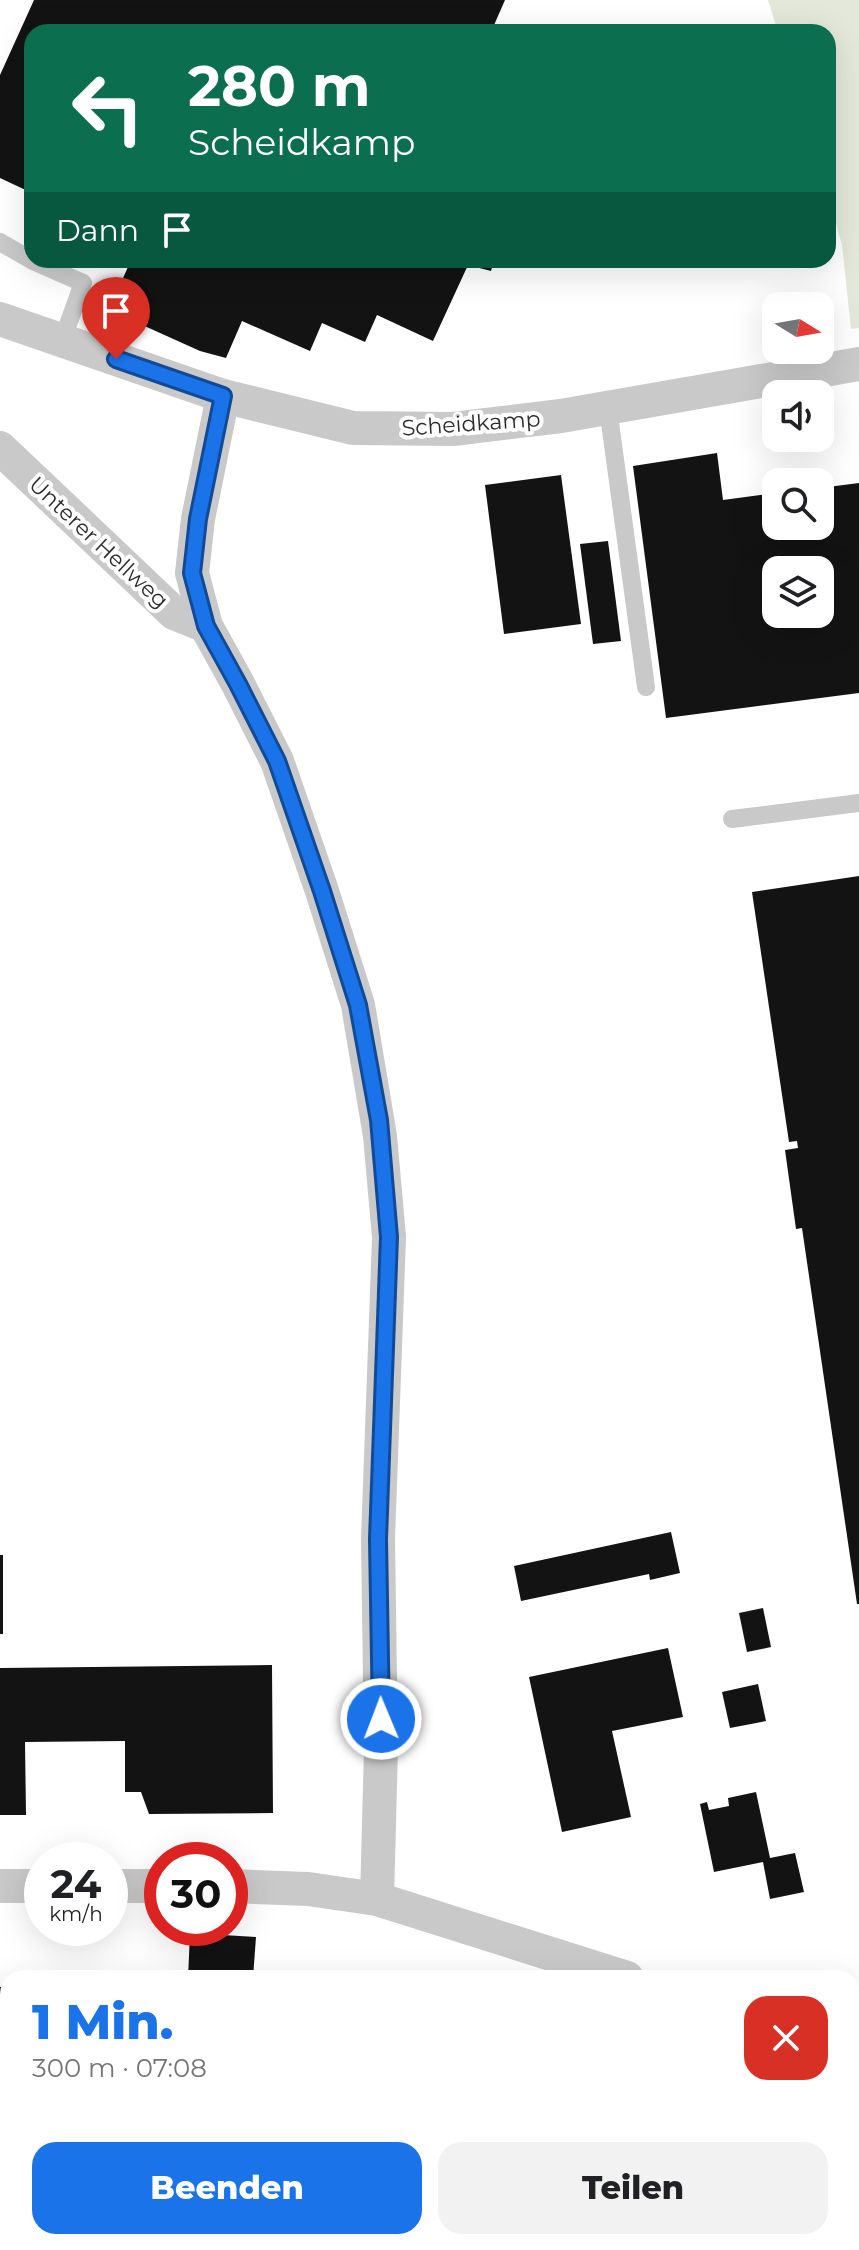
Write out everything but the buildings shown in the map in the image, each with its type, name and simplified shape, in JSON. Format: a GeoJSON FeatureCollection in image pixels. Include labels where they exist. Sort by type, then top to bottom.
{"type":"FeatureCollection","features":[{"type":"Feature","properties":{"kind":"street","name":"Scheidkamp"},"geometry":{"type":"LineString","coordinates":[[0,319],[223,396],[353,428],[453,429],[561,416],[859,364]]}},
{"type":"Feature","properties":{"kind":"street","name":"Unterer Hellweg"},"geometry":{"type":"LineString","coordinates":[[223,396],[198,519],[192,573],[206,626],[277,761],[322,891],[358,1005],[379,1120],[389,1237],[378,1539],[381,1749],[377,1899]]}},
{"type":"Feature","properties":{"kind":"street","name":"Unterer Hellweg"},"geometry":{"type":"LineString","coordinates":[[0,448],[174,613],[206,626]]}},
{"type":"Feature","properties":{"kind":"street"},"geometry":{"type":"LineString","coordinates":[[0,1886],[24,1886]]}},
{"type":"Feature","properties":{"kind":"street"},"geometry":{"type":"LineString","coordinates":[[248,1887],[308,1889],[377,1899],[602,1970]]}},
{"type":"Feature","properties":{"kind":"lane"},"geometry":{"type":"LineString","coordinates":[[0,242],[24,256]]}},
{"type":"Feature","properties":{"kind":"lane"},"geometry":{"type":"LineString","coordinates":[[49,268],[83,283],[62,341]]}},
{"type":"Feature","properties":{"kind":"lane"},"geometry":{"type":"LineString","coordinates":[[608,408],[646,687]]}},
{"type":"Feature","properties":{"kind":"lane"},"geometry":{"type":"LineString","coordinates":[[732,819],[859,803]]}},
{"type":"Feature","properties":{"kind":"shaded area"},"geometry":{"type":"Polygon","coordinates":[[[768,0],[859,0],[859,328],[851,329],[842,245],[836,224],[836,24],[776,24],[768,0]]]}},
{"type":"Feature","properties":{"kind":"route"},"geometry":{"type":"LineString","coordinates":[[116,359],[223,396],[198,519],[192,573],[206,626],[277,761],[358,1005],[379,1120],[389,1237],[378,1539],[381,1719]]}}]}
